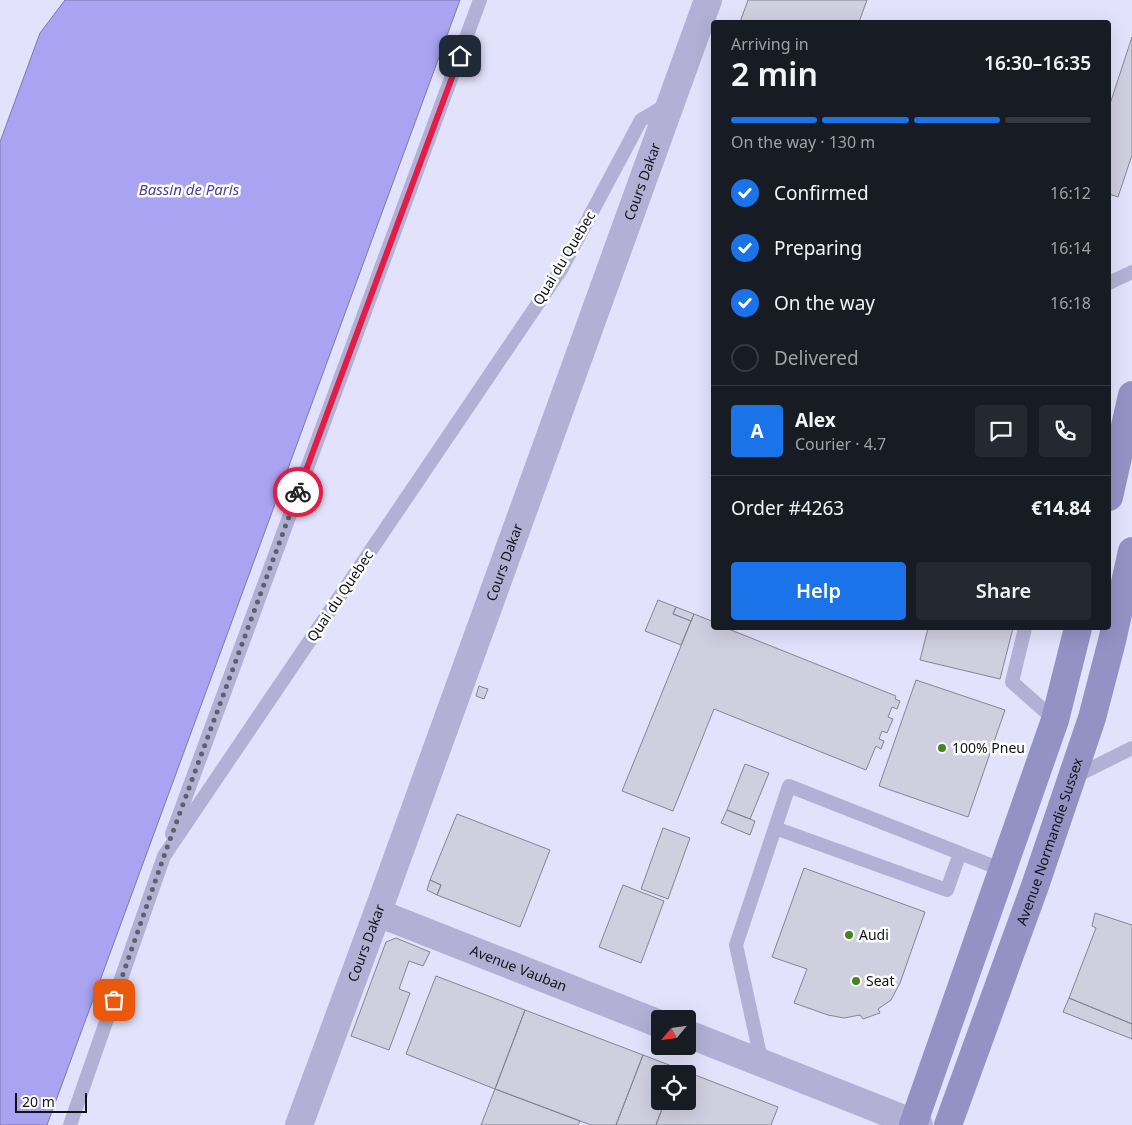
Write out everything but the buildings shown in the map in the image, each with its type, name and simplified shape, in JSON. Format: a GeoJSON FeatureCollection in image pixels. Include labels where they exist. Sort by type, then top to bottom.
{"type":"FeatureCollection","features":[{"type":"Feature","properties":{"kind":"main road"},"geometry":{"type":"LineString","coordinates":[[1111,486],[1132,395]]}},
{"type":"Feature","properties":{"kind":"main road","name":"Avenue Normandie Sussex"},"geometry":{"type":"LineString","coordinates":[[948,1125],[1035,886],[1092,718],[1112,641],[1128,597],[1131,558]]}},
{"type":"Feature","properties":{"kind":"main road"},"geometry":{"type":"LineString","coordinates":[[916,1124],[1055,720],[1078,630]]}},
{"type":"Feature","properties":{"kind":"street","name":"Cours Dakar"},"geometry":{"type":"LineString","coordinates":[[299,1125],[378,913],[708,0]]}},
{"type":"Feature","properties":{"kind":"street","name":"Avenue Vauban"},"geometry":{"type":"LineString","coordinates":[[378,913],[651,1020]]}},
{"type":"Feature","properties":{"kind":"street"},"geometry":{"type":"LineString","coordinates":[[696,1037],[916,1124]]}},
{"type":"Feature","properties":{"kind":"lane"},"geometry":{"type":"LineString","coordinates":[[164,856],[480,0]]}},
{"type":"Feature","properties":{"kind":"lane","name":"Quai du Quebec"},"geometry":{"type":"LineString","coordinates":[[70,1125],[164,856],[562,268],[641,120],[672,102]]}},
{"type":"Feature","properties":{"kind":"lane"},"geometry":{"type":"LineString","coordinates":[[1111,282],[1132,272]]}},
{"type":"Feature","properties":{"kind":"lane"},"geometry":{"type":"LineString","coordinates":[[1025,630],[1012,682],[1055,720]]}},
{"type":"Feature","properties":{"kind":"lane"},"geometry":{"type":"LineString","coordinates":[[1071,778],[1132,748]]}},
{"type":"Feature","properties":{"kind":"lane"},"geometry":{"type":"LineString","coordinates":[[762,1064],[736,945],[789,786],[1004,870]]}},
{"type":"Feature","properties":{"kind":"lane"},"geometry":{"type":"LineString","coordinates":[[775,828],[947,890],[960,853]]}},
{"type":"Feature","properties":{"kind":"shaded area"},"geometry":{"type":"Polygon","coordinates":[[[0,0],[65,0],[40,33],[0,142],[0,0]]]}},
{"type":"Feature","properties":{"kind":"shaded area"},"geometry":{"type":"Polygon","coordinates":[[[460,0],[1132,0],[1132,1125],[47,1125],[460,0]]]}},
{"type":"Feature","properties":{"kind":"water","name":"Bassin de Paris"},"geometry":{"type":"Polygon","coordinates":[[[65,0],[460,0],[47,1125],[0,1125],[0,142],[40,33],[65,0]]]}},
{"type":"Feature","properties":{"kind":"way so far"},"geometry":{"type":"LineString","coordinates":[[114,1000],[164,856],[298,492]]}},
{"type":"Feature","properties":{"kind":"place","name":"100% Pneu"},"geometry":{"type":"Point","coordinates":[942,748]}},
{"type":"Feature","properties":{"kind":"place","name":"Audi"},"geometry":{"type":"Point","coordinates":[849,935]}},
{"type":"Feature","properties":{"kind":"place","name":"Seat"},"geometry":{"type":"Point","coordinates":[856,981]}},
{"type":"Feature","properties":{"kind":"route"},"geometry":{"type":"LineString","coordinates":[[298,492],[460,56]]}}]}
